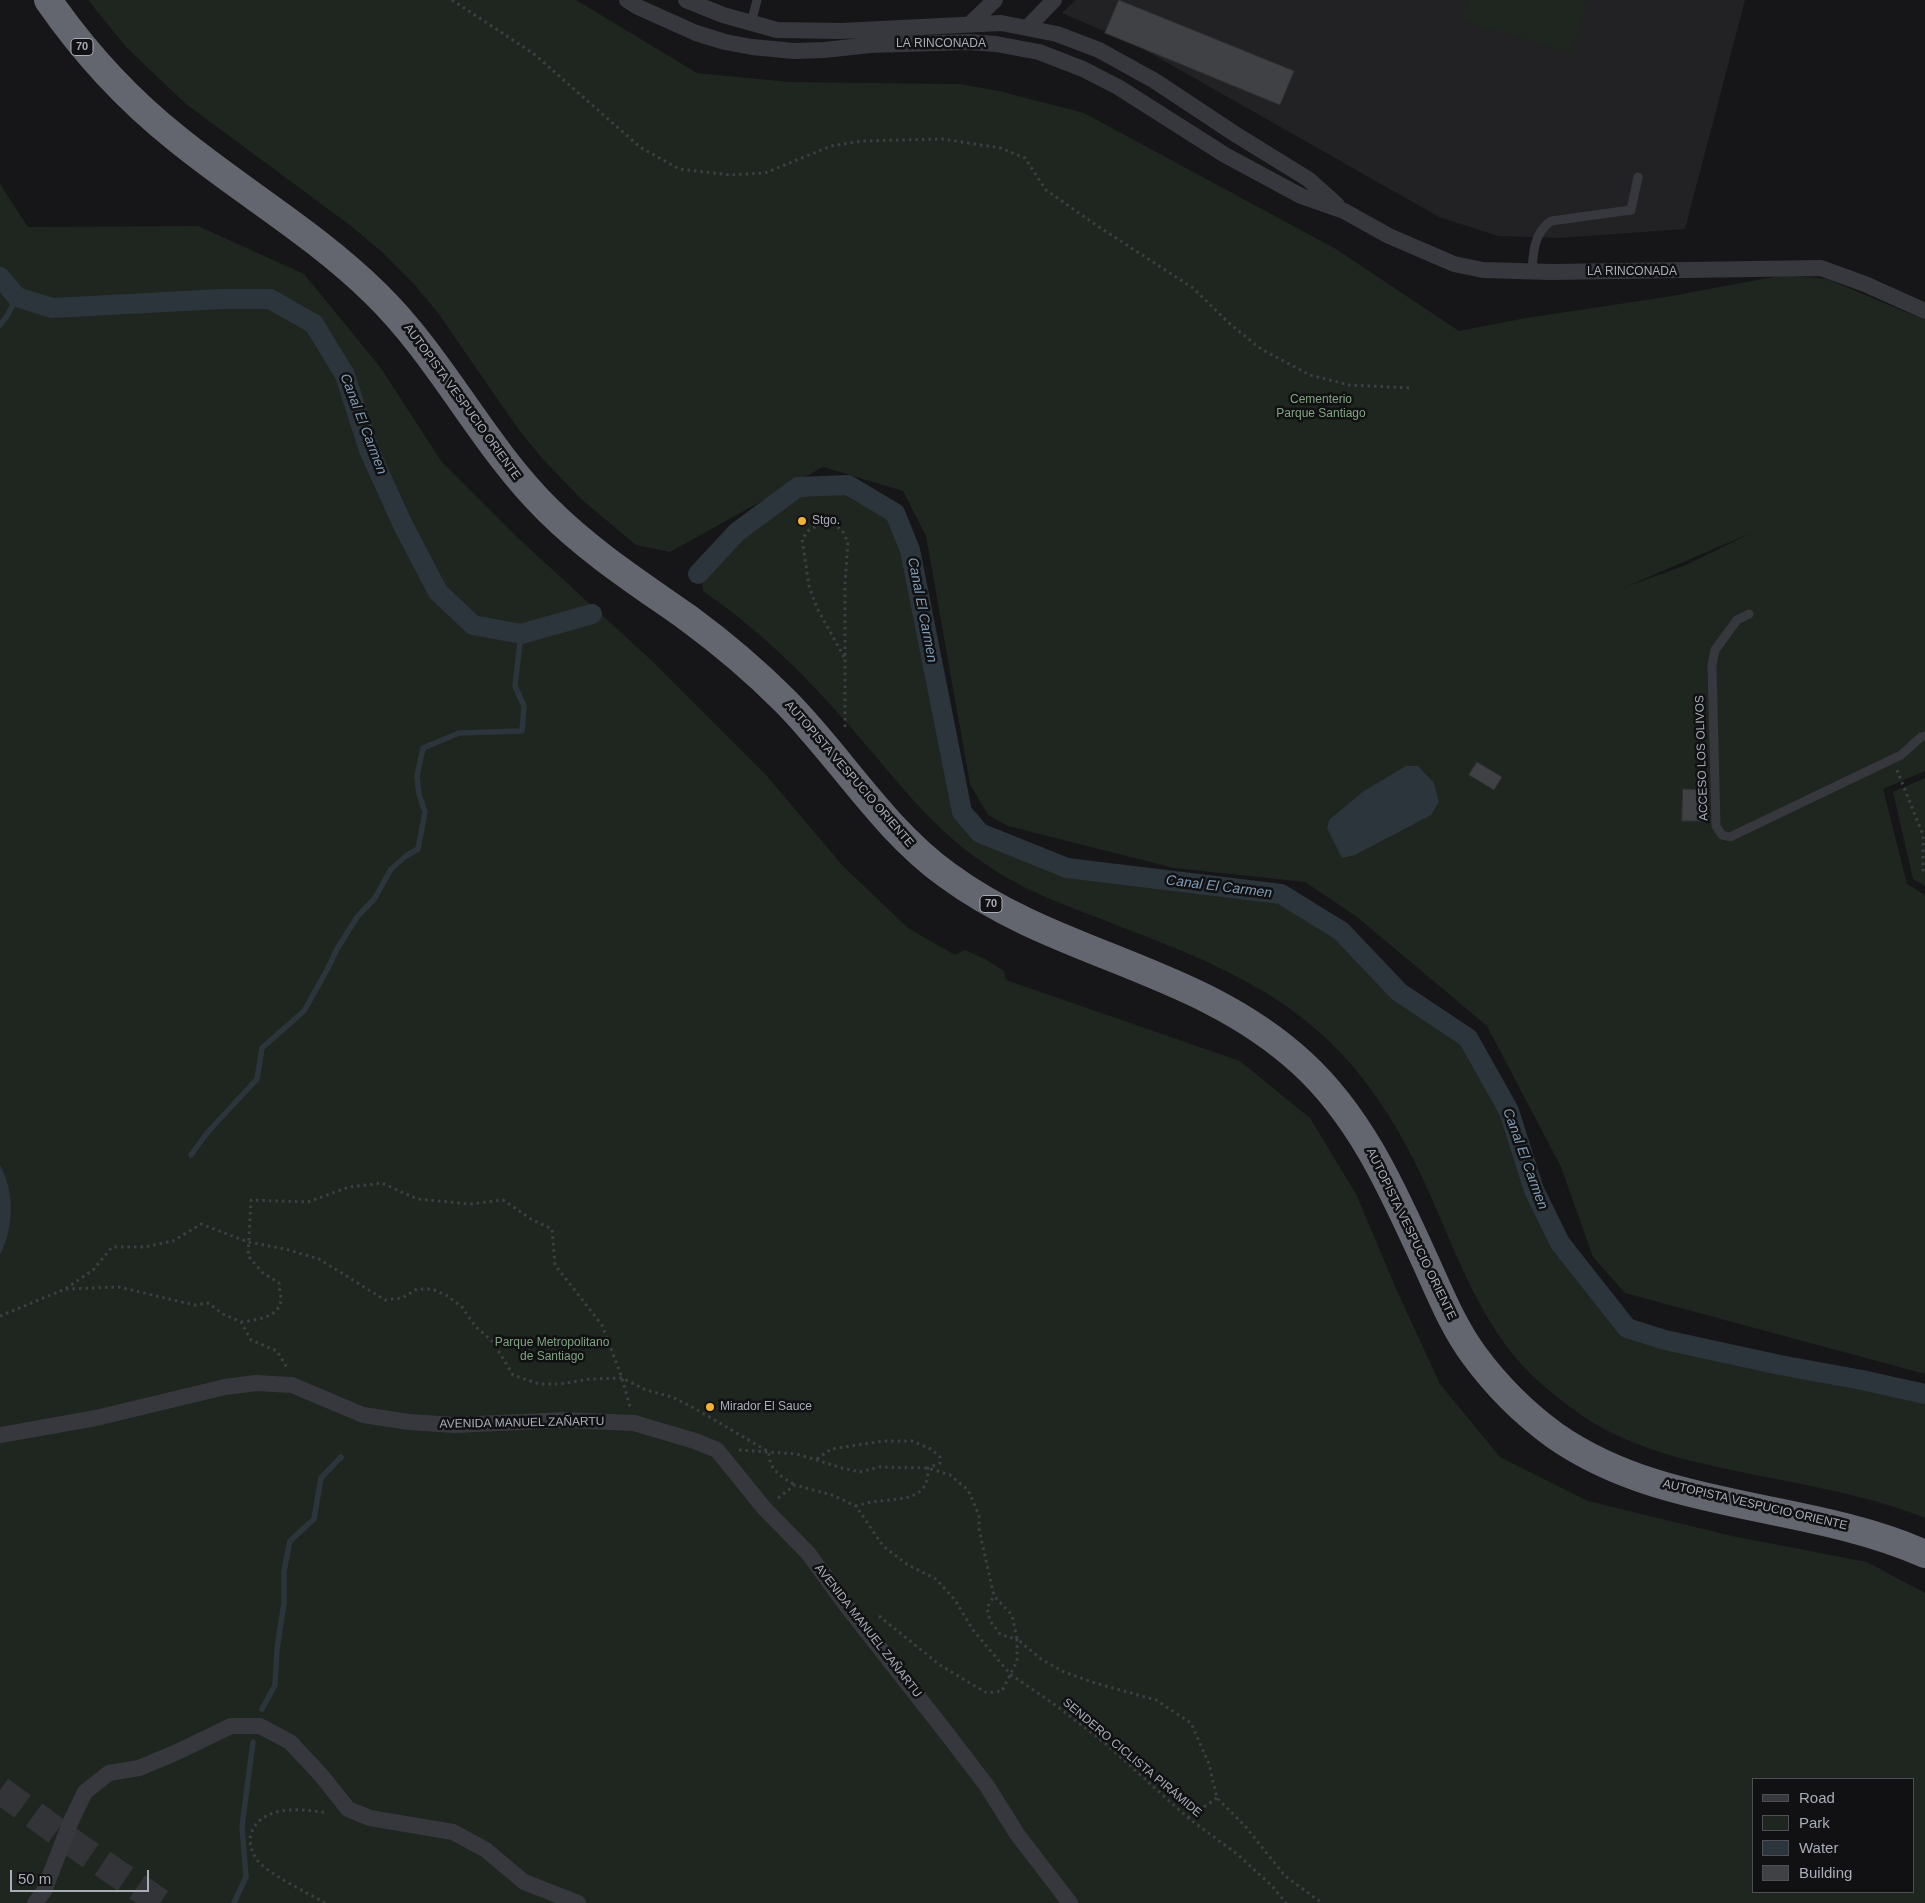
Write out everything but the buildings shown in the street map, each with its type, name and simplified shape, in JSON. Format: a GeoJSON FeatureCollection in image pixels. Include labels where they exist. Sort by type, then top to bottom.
{"type":"FeatureCollection","features":[{"type":"Feature","properties":{"kind":"highway","name":"AUTOPISTA VESPUCIO ORIENTE"},"geometry":{"type":"LineString","coordinates":[[48,0],[89,56],[139,106],[195,153],[316,242],[370,287],[413,334],[497,451],[540,502],[581,541],[708,634],[766,682],[814,732],[891,824],[930,862],[969,891],[1013,916],[1050,933],[1172,981],[1232,1010],[1253,1023],[1308,1068],[1344,1109],[1365,1140],[1390,1186],[1451,1316],[1473,1354],[1504,1390],[1536,1421],[1585,1454],[1640,1477],[1696,1494],[1846,1526],[1893,1541],[1925,1554]]}},
{"type":"Feature","properties":{"kind":"street","name":"LA RINCONADA"},"geometry":{"type":"LineString","coordinates":[[686,0],[751,24],[777,30],[820,32],[1001,23],[1057,34],[1122,61],[1183,98],[1235,134],[1308,179],[1344,211]]}},
{"type":"Feature","properties":{"kind":"street"},"geometry":{"type":"LineString","coordinates":[[970,24],[995,0]]}},
{"type":"Feature","properties":{"kind":"street"},"geometry":{"type":"LineString","coordinates":[[1027,28],[1054,0]]}},
{"type":"Feature","properties":{"kind":"street","name":"LA RINCONADA"},"geometry":{"type":"LineString","coordinates":[[636,2],[696,32],[725,42],[752,47],[794,51],[870,45],[969,42],[1039,52],[1083,69],[1131,95],[1226,155],[1302,196],[1344,211],[1389,236],[1454,264],[1483,270],[1532,272],[1673,272],[1821,268],[1864,284],[1925,311]]}},
{"type":"Feature","properties":{"kind":"street"},"geometry":{"type":"LineString","coordinates":[[1170,120],[1183,98]]}},
{"type":"Feature","properties":{"kind":"street","name":"AVENIDA MANUEL ZAÑARTU"},"geometry":{"type":"LineString","coordinates":[[0,1435],[96,1418],[225,1387],[256,1383],[292,1385],[364,1415],[409,1422],[454,1425],[565,1420],[634,1423],[695,1440],[716,1450],[764,1508],[808,1553],[846,1605],[948,1735],[986,1786],[1017,1834],[1070,1903]]}},
{"type":"Feature","properties":{"kind":"street"},"geometry":{"type":"LineString","coordinates":[[35,1903],[44,1891],[71,1820],[85,1792],[109,1773],[139,1768],[231,1726],[260,1726],[290,1742],[321,1775],[348,1810],[370,1818],[453,1832],[486,1850],[524,1882],[578,1903]]}},
{"type":"Feature","properties":{"kind":"lane"},"geometry":{"type":"LineString","coordinates":[[751,24],[757,0]]}},
{"type":"Feature","properties":{"kind":"lane"},"geometry":{"type":"LineString","coordinates":[[1532,272],[1533,255],[1538,233],[1543,226],[1550,221],[1631,210],[1638,177]]}},
{"type":"Feature","properties":{"kind":"lane","name":"ACCESO LOS OLIVOS"},"geometry":{"type":"LineString","coordinates":[[1749,614],[1737,620],[1715,650],[1712,665],[1716,826],[1722,835],[1730,837],[1893,759],[1925,736]]}},
{"type":"Feature","properties":{"kind":"path"},"geometry":{"type":"LineString","coordinates":[[452,0],[534,54],[640,147],[679,169],[730,175],[765,173],[831,146],[863,141],[942,139],[1001,148],[1025,158],[1046,190],[1193,288],[1230,324],[1260,348],[1310,375],[1349,385],[1413,388]]}},
{"type":"Feature","properties":{"kind":"path"},"geometry":{"type":"LineString","coordinates":[[844,657],[817,608],[809,586],[806,570],[802,539],[809,530],[821,524],[832,524],[842,530],[848,542],[845,582],[845,729]]}},
{"type":"Feature","properties":{"kind":"path"},"geometry":{"type":"LineString","coordinates":[[1893,759],[1923,835],[1923,870],[1925,871]]}},
{"type":"Feature","properties":{"kind":"path"},"geometry":{"type":"LineString","coordinates":[[65,1289],[119,1287],[194,1305],[208,1302],[223,1314],[241,1322],[260,1319],[273,1314],[281,1301],[278,1283],[263,1273],[248,1256],[252,1200],[308,1202],[349,1187],[382,1183],[417,1199],[470,1204],[503,1200],[531,1220],[552,1229],[555,1265],[602,1325],[622,1378],[634,1423]]}},
{"type":"Feature","properties":{"kind":"path"},"geometry":{"type":"LineString","coordinates":[[0,1316],[65,1289],[93,1270],[112,1247],[145,1246],[173,1241],[201,1224],[248,1242],[285,1249],[319,1259],[385,1300],[402,1298],[417,1289],[432,1289],[446,1295],[462,1307],[475,1326],[493,1342],[513,1374],[539,1384],[561,1384],[590,1379],[622,1378],[646,1390],[672,1397],[694,1408],[769,1452]]}},
{"type":"Feature","properties":{"kind":"path"},"geometry":{"type":"LineString","coordinates":[[241,1322],[251,1340],[277,1351],[283,1359],[292,1385]]}},
{"type":"Feature","properties":{"kind":"path"},"geometry":{"type":"LineString","coordinates":[[816,1460],[831,1448],[884,1441],[912,1441],[931,1449],[940,1457],[940,1463],[928,1468]]}},
{"type":"Feature","properties":{"kind":"path"},"geometry":{"type":"LineString","coordinates":[[716,1450],[747,1450],[797,1454],[860,1472],[879,1467],[928,1468],[950,1475],[968,1490],[979,1515],[994,1596],[1012,1615],[1017,1639],[1017,1661],[1002,1690],[987,1693],[940,1665],[889,1624],[860,1605],[846,1605]]}},
{"type":"Feature","properties":{"kind":"path"},"geometry":{"type":"LineString","coordinates":[[769,1452],[769,1461],[773,1471],[795,1485],[832,1496],[856,1506],[914,1497],[929,1478],[928,1468]]}},
{"type":"Feature","properties":{"kind":"path"},"geometry":{"type":"LineString","coordinates":[[764,1508],[795,1485]]}},
{"type":"Feature","properties":{"kind":"path","name":"SENDERO CICLISTA PIRÁMIDE"},"geometry":{"type":"LineString","coordinates":[[856,1506],[884,1546],[908,1565],[936,1578],[954,1600],[973,1630],[1011,1675],[1029,1685],[1084,1726],[1188,1818],[1238,1854],[1272,1886],[1286,1903]]}},
{"type":"Feature","properties":{"kind":"path"},"geometry":{"type":"LineString","coordinates":[[994,1596],[988,1608],[990,1621],[1001,1635],[1017,1639],[1041,1658],[1064,1672],[1156,1700],[1191,1723],[1209,1764],[1217,1798],[1245,1826],[1285,1876],[1322,1903]]}},
{"type":"Feature","properties":{"kind":"path"},"geometry":{"type":"LineString","coordinates":[[1188,1818],[1217,1798]]}},
{"type":"Feature","properties":{"kind":"path"},"geometry":{"type":"LineString","coordinates":[[325,1903],[275,1874],[258,1861],[252,1852],[249,1837],[256,1822],[269,1814],[292,1810],[334,1813]]}},
{"type":"Feature","properties":{"kind":"shaded area"},"geometry":{"type":"Polygon","coordinates":[[[1076,0],[1745,0],[1685,229],[1559,238],[1498,236],[1439,217],[1136,45],[1062,13],[1076,0]]]}},
{"type":"Feature","properties":{"kind":"green space","name":"Cementerio Parque Santiago"},"geometry":{"type":"Polygon","coordinates":[[[88,0],[576,0],[697,73],[789,82],[959,84],[999,91],[1084,113],[1336,249],[1459,331],[1526,318],[1666,297],[1784,275],[1827,279],[1925,320],[1925,771],[1883,789],[1907,884],[1925,895],[1925,1374],[1625,1293],[1593,1257],[1561,1167],[1487,1026],[1357,917],[1305,882],[1174,868],[1008,826],[988,815],[970,784],[926,536],[903,491],[823,467],[670,552],[636,545],[581,499],[541,457],[519,430],[438,313],[414,284],[382,252],[351,226],[186,104],[126,47],[88,0]],[[1751,533],[1625,587],[1686,565],[1751,533]]]}},
{"type":"Feature","properties":{"kind":"green space"},"geometry":{"type":"Polygon","coordinates":[[[1468,0],[1587,0],[1572,53],[1462,21],[1468,0]]]}},
{"type":"Feature","properties":{"kind":"green space","name":"Parque Metropolitano de Santiago"},"geometry":{"type":"Polygon","coordinates":[[[0,184],[28,227],[198,226],[304,274],[381,368],[441,461],[518,538],[651,660],[766,775],[843,866],[908,928],[955,955],[965,950],[985,959],[1004,971],[1006,980],[1240,1061],[1310,1118],[1356,1194],[1398,1293],[1440,1384],[1500,1457],[1588,1501],[1732,1536],[1867,1562],[1925,1593],[1925,1903],[0,1903],[0,184]]]}},
{"type":"Feature","properties":{"kind":"green space"},"geometry":{"type":"Polygon","coordinates":[[[846,491],[891,518],[904,552],[956,814],[976,837],[1065,874],[1279,900],[1337,935],[1395,996],[1464,1042],[1503,1113],[1528,1192],[1555,1247],[1624,1333],[1664,1346],[1925,1400],[1925,1518],[1875,1501],[1669,1455],[1619,1436],[1587,1419],[1539,1382],[1514,1356],[1499,1335],[1463,1270],[1404,1141],[1372,1091],[1333,1045],[1281,1003],[1253,985],[1224,970],[1163,943],[1056,902],[1013,881],[964,849],[927,815],[845,721],[795,668],[760,635],[703,591],[702,578],[741,536],[800,492],[846,491]]]}},
{"type":"Feature","properties":{"kind":"green space"},"geometry":{"type":"Polygon","coordinates":[[[1925,778],[1925,886],[1913,879],[1893,792],[1925,778]]]}},
{"type":"Feature","properties":{"kind":"water"},"geometry":{"type":"Polygon","coordinates":[[[1406,766],[1418,766],[1434,783],[1439,802],[1431,815],[1355,855],[1342,858],[1327,828],[1329,820],[1364,791],[1406,766]]]}},
{"type":"Feature","properties":{"kind":"water"},"geometry":{"type":"Polygon","coordinates":[[[0,1165],[8,1187],[11,1210],[8,1233],[0,1255],[0,1165]]]}},
{"type":"Feature","properties":{"kind":"waterway","name":"Canal El Carmen"},"geometry":{"type":"LineString","coordinates":[[0,277],[17,297],[52,308],[222,299],[270,299],[314,324],[345,375],[369,450],[402,523],[438,592],[473,625],[521,634],[592,614]]}},
{"type":"Feature","properties":{"kind":"waterway"},"geometry":{"type":"LineString","coordinates":[[0,325],[17,297]]}},
{"type":"Feature","properties":{"kind":"waterway","name":"Canal El Carmen"},"geometry":{"type":"LineString","coordinates":[[698,574],[737,532],[798,487],[848,485],[895,513],[910,550],[962,812],[980,833],[1067,868],[1281,894],[1341,931],[1399,992],[1468,1038],[1509,1111],[1534,1190],[1560,1243],[1627,1328],[1665,1340],[1925,1394]]}},
{"type":"Feature","properties":{"kind":"waterway"},"geometry":{"type":"LineString","coordinates":[[191,1155],[207,1133],[257,1079],[262,1048],[304,1011],[337,949],[357,917],[375,898],[391,869],[406,856],[418,849],[425,812],[419,794],[417,776],[423,748],[459,733],[522,731],[524,706],[515,686],[521,634]]}},
{"type":"Feature","properties":{"kind":"waterway"},"geometry":{"type":"LineString","coordinates":[[262,1709],[275,1685],[277,1649],[284,1603],[284,1571],[290,1541],[314,1519],[321,1478],[341,1457]]}},
{"type":"Feature","properties":{"kind":"waterway"},"geometry":{"type":"LineString","coordinates":[[234,1903],[246,1877],[242,1826],[253,1742]]}},
{"type":"Feature","properties":{"kind":"tunnel"},"geometry":{"type":"LineString","coordinates":[[0,1790],[81,1849],[161,1903]]}},
{"type":"Feature","properties":{"kind":"place","name":"Stgo."},"geometry":{"type":"Point","coordinates":[802,521]}},
{"type":"Feature","properties":{"kind":"place","name":"Mirador El Sauce"},"geometry":{"type":"Point","coordinates":[710,1407]}}]}
